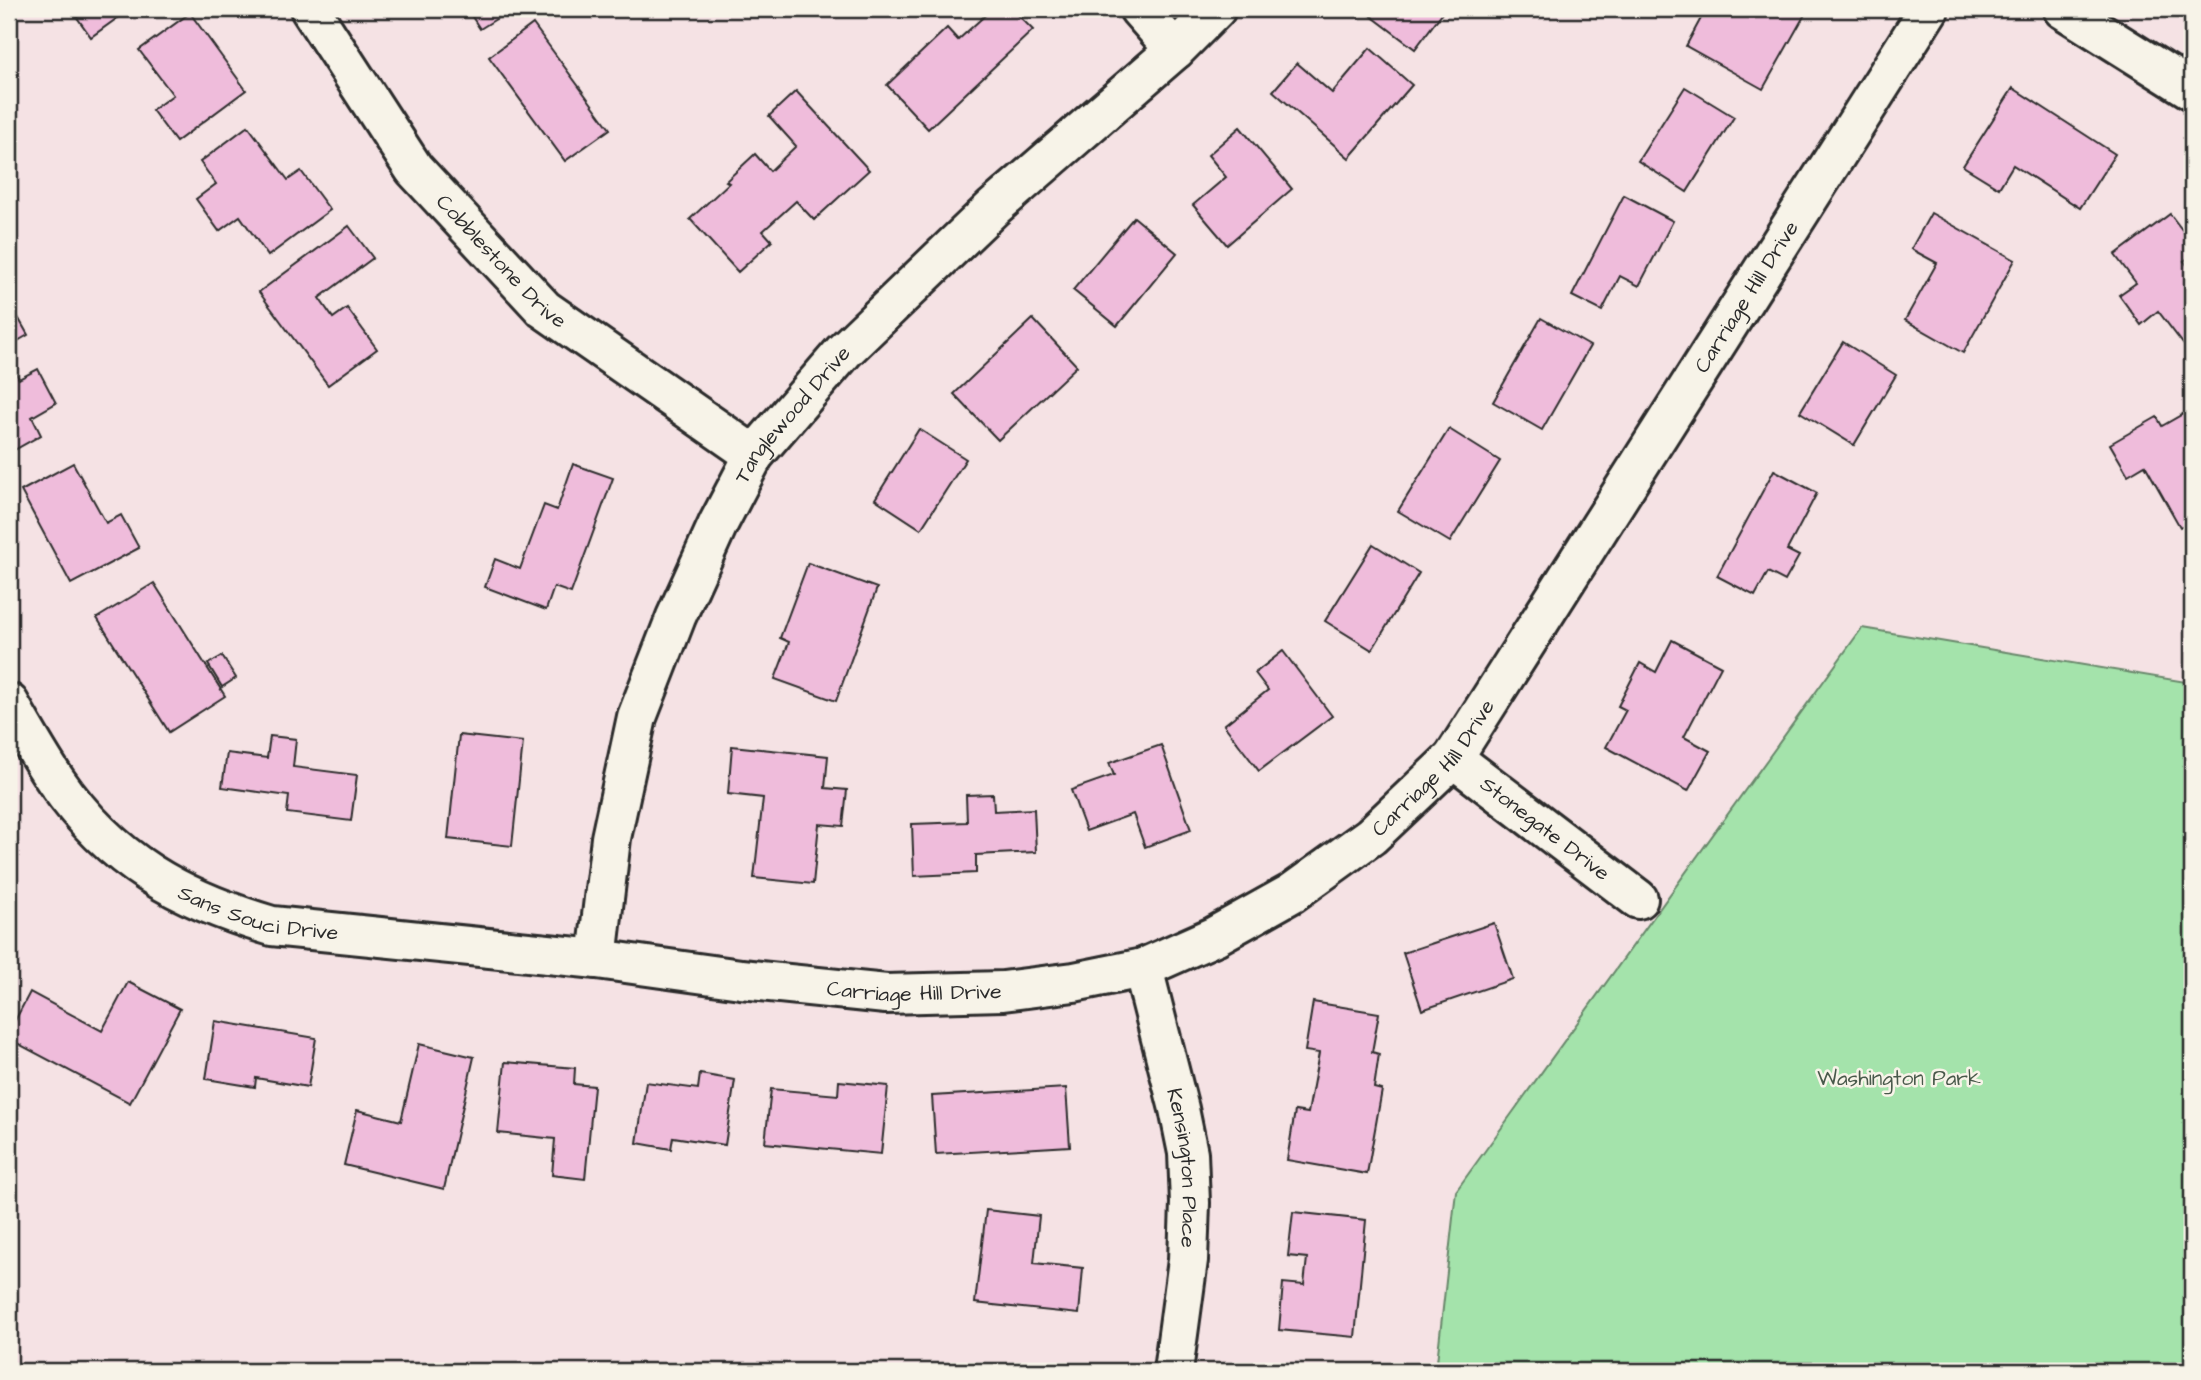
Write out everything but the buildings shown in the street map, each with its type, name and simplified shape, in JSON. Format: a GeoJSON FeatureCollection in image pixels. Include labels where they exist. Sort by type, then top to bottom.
{"type":"FeatureCollection","features":[{"type":"Feature","properties":{"kind":"street","name":"Cobblestone Drive"},"geometry":{"type":"LineString","coordinates":[[310,9],[414,169],[544,309],[754,455]]}},
{"type":"Feature","properties":{"kind":"street"},"geometry":{"type":"LineString","coordinates":[[1139,9],[1175,50]]}},
{"type":"Feature","properties":{"kind":"street","name":"Tanglewood Drive"},"geometry":{"type":"LineString","coordinates":[[597,959],[611,838],[637,717],[676,617],[718,524],[754,455],[844,351],[1002,200],[1175,50],[1216,9]]}},
{"type":"Feature","properties":{"kind":"street","name":"Carriage Hill Drive"},"geometry":{"type":"LineString","coordinates":[[597,959],[741,979],[886,994],[1003,991],[1074,982],[1143,968],[1216,936],[1292,892],[1371,836],[1453,758],[1929,9]]}},
{"type":"Feature","properties":{"kind":"street"},"geometry":{"type":"LineString","coordinates":[[2063,9],[2192,90]]}},
{"type":"Feature","properties":{"kind":"street","name":"Sans Souci Drive"},"geometry":{"type":"LineString","coordinates":[[9,704],[56,781],[86,818],[117,850],[189,897],[272,926],[597,959]]}},
{"type":"Feature","properties":{"kind":"street","name":"Stonegate Drive"},"geometry":{"type":"LineString","coordinates":[[1453,758],[1638,899]]}},
{"type":"Feature","properties":{"kind":"street","name":"Kensington Place"},"geometry":{"type":"LineString","coordinates":[[1143,968],[1180,1109],[1188,1153],[1191,1203],[1188,1261],[1173,1371]]}},
{"type":"Feature","properties":{"kind":"green space","name":"Washington Park"},"geometry":{"type":"Polygon","coordinates":[[[1862,628],[2192,683],[2192,1371],[1436,1371],[1456,1191],[1862,628]]]}}]}
